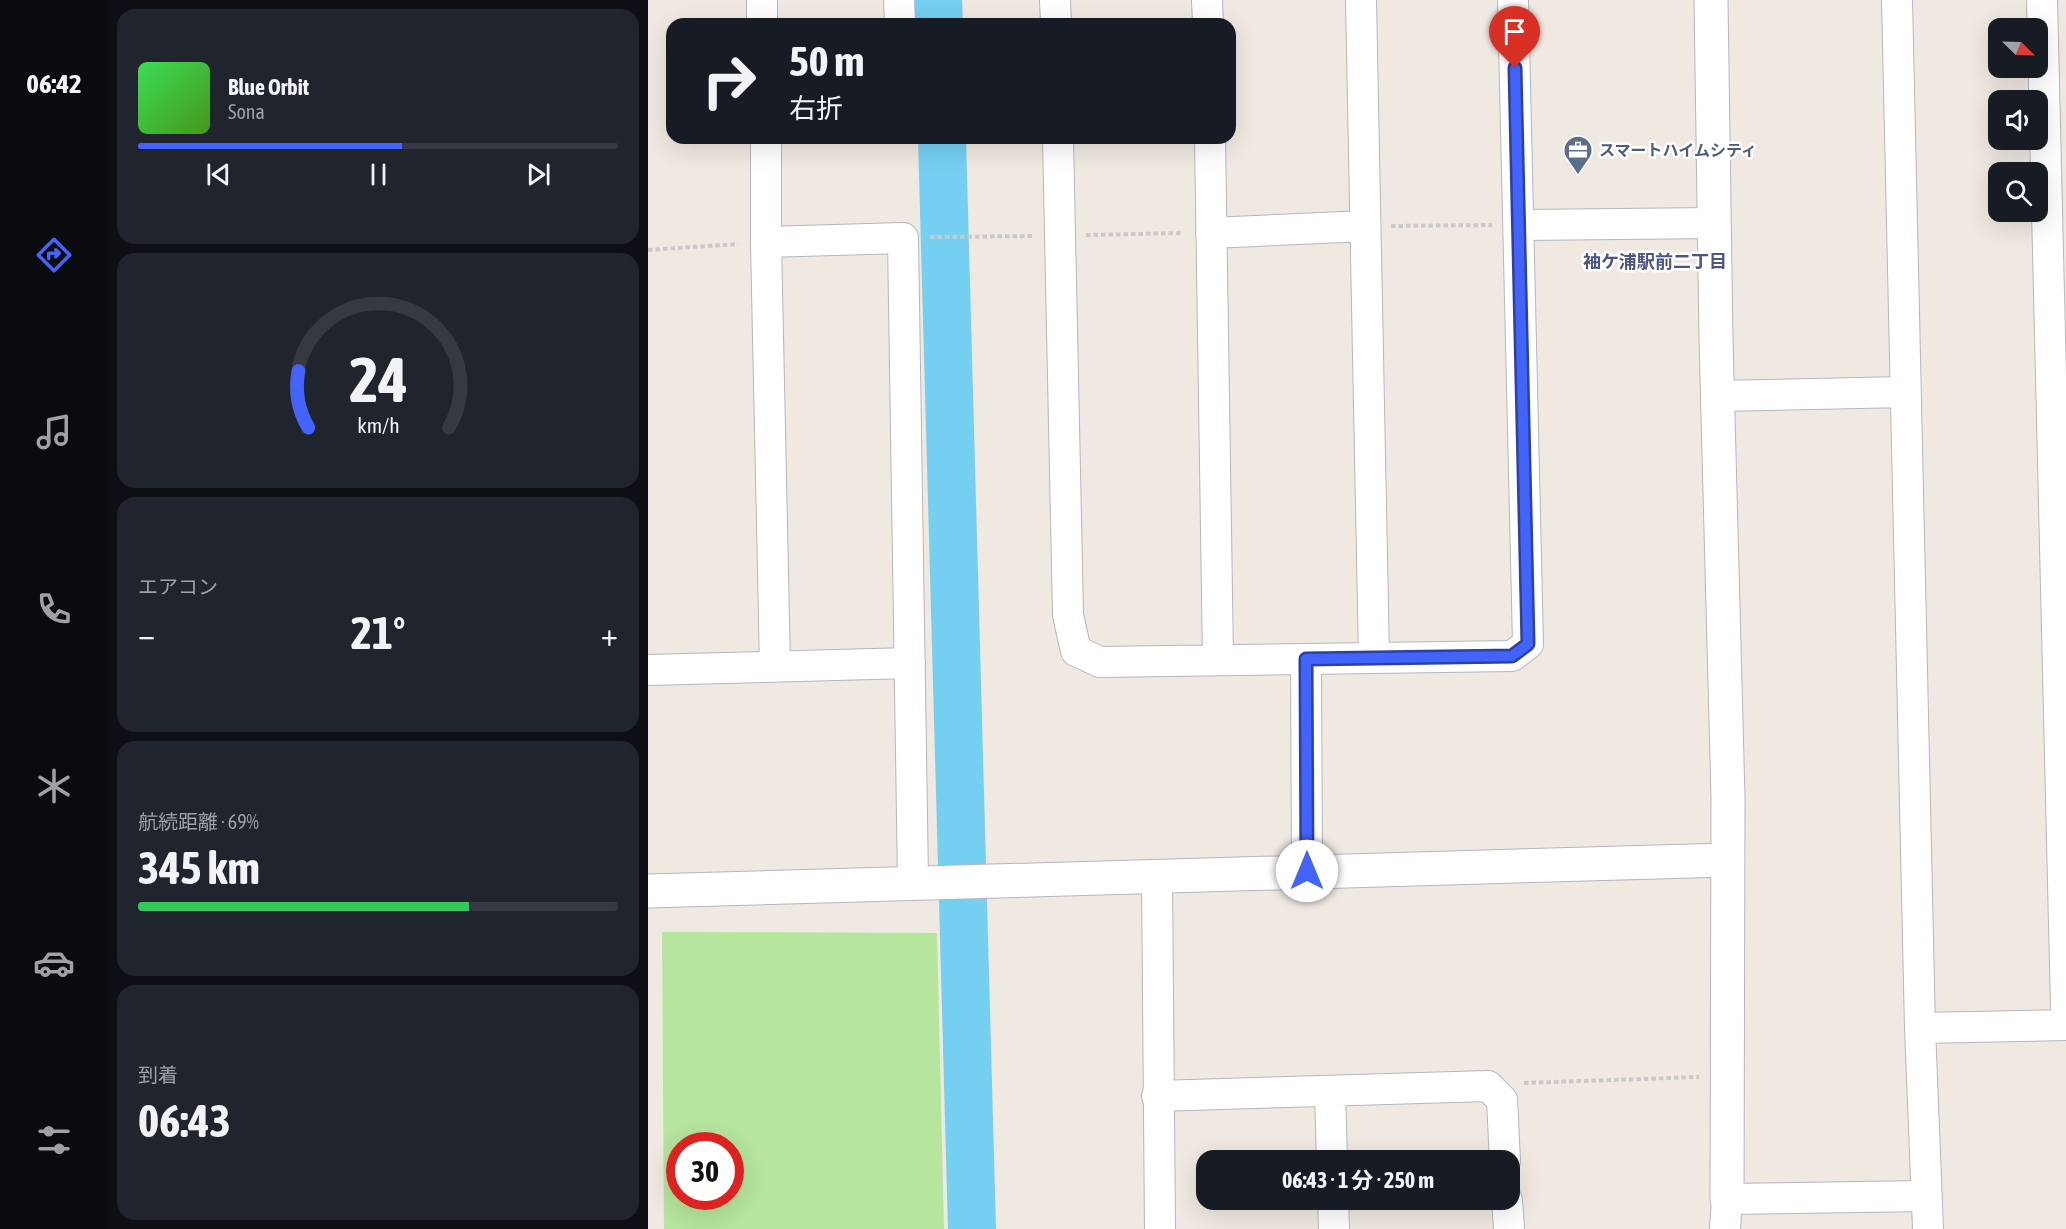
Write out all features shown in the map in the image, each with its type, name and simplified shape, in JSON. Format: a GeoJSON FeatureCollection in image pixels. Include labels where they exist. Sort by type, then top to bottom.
{"type":"FeatureCollection","features":[{"type":"Feature","properties":{"kind":"street"},"geometry":{"type":"LineString","coordinates":[[762,0],[762,18]]}},
{"type":"Feature","properties":{"kind":"street"},"geometry":{"type":"LineString","coordinates":[[899,0],[900,18]]}},
{"type":"Feature","properties":{"kind":"street"},"geometry":{"type":"LineString","coordinates":[[1055,0],[1056,18]]}},
{"type":"Feature","properties":{"kind":"street"},"geometry":{"type":"LineString","coordinates":[[1207,0],[1208,18]]}},
{"type":"Feature","properties":{"kind":"street"},"geometry":{"type":"LineString","coordinates":[[1360,0],[1374,658]]}},
{"type":"Feature","properties":{"kind":"street"},"geometry":{"type":"LineString","coordinates":[[1058,144],[1068,615],[1076,651],[1100,662],[1512,656],[1528,644],[1513,0]]}},
{"type":"Feature","properties":{"kind":"street"},"geometry":{"type":"LineString","coordinates":[[1712,0],[1717,396],[1728,860],[1726,1214],[1925,1196]]}},
{"type":"Feature","properties":{"kind":"street"},"geometry":{"type":"LineString","coordinates":[[1897,0],[1920,1028],[1928,1229]]}},
{"type":"Feature","properties":{"kind":"street"},"geometry":{"type":"LineString","coordinates":[[2042,0],[2059,390],[2066,1008]]}},
{"type":"Feature","properties":{"kind":"street"},"geometry":{"type":"LineString","coordinates":[[766,144],[775,667]]}},
{"type":"Feature","properties":{"kind":"street"},"geometry":{"type":"LineString","coordinates":[[1210,144],[1218,660]]}},
{"type":"Feature","properties":{"kind":"street"},"geometry":{"type":"LineString","coordinates":[[1520,225],[1714,223]]}},
{"type":"Feature","properties":{"kind":"street"},"geometry":{"type":"LineString","coordinates":[[1211,232],[1365,226]]}},
{"type":"Feature","properties":{"kind":"street"},"geometry":{"type":"LineString","coordinates":[[766,242],[903,238],[913,881]]}},
{"type":"Feature","properties":{"kind":"street"},"geometry":{"type":"LineString","coordinates":[[1717,396],[1905,392]]}},
{"type":"Feature","properties":{"kind":"street"},"geometry":{"type":"LineString","coordinates":[[1306,659],[1307,871]]}},
{"type":"Feature","properties":{"kind":"street"},"geometry":{"type":"LineString","coordinates":[[648,670],[910,663]]}},
{"type":"Feature","properties":{"kind":"street"},"geometry":{"type":"LineString","coordinates":[[648,891],[913,881],[1728,860]]}},
{"type":"Feature","properties":{"kind":"street"},"geometry":{"type":"LineString","coordinates":[[1157,875],[1157,1096],[1160,1229]]}},
{"type":"Feature","properties":{"kind":"street"},"geometry":{"type":"LineString","coordinates":[[1920,1028],[2066,1025]]}},
{"type":"Feature","properties":{"kind":"street"},"geometry":{"type":"LineString","coordinates":[[1157,1096],[1488,1086],[1502,1100],[1504,1150]]}},
{"type":"Feature","properties":{"kind":"street"},"geometry":{"type":"LineString","coordinates":[[1330,1091],[1332,1150]]}},
{"type":"Feature","properties":{"kind":"street"},"geometry":{"type":"LineString","coordinates":[[1333,1210],[1334,1229]]}},
{"type":"Feature","properties":{"kind":"street"},"geometry":{"type":"LineString","coordinates":[[1508,1210],[1509,1229]]}},
{"type":"Feature","properties":{"kind":"path"},"geometry":{"type":"LineString","coordinates":[[1365,226],[1520,225]]}},
{"type":"Feature","properties":{"kind":"path"},"geometry":{"type":"LineString","coordinates":[[648,250],[766,242]]}},
{"type":"Feature","properties":{"kind":"path"},"geometry":{"type":"LineString","coordinates":[[1496,1094],[1524,1083],[1727,1077]]}},
{"type":"Feature","properties":{"kind":"green space"},"geometry":{"type":"Polygon","coordinates":[[[662,932],[937,933],[944,1229],[664,1229],[662,932]]]}},
{"type":"Feature","properties":{"kind":"waterway"},"geometry":{"type":"LineString","coordinates":[[938,0],[939,18]]}},
{"type":"Feature","properties":{"kind":"waterway"},"geometry":{"type":"LineString","coordinates":[[942,144],[972,1229]]}},
{"type":"Feature","properties":{"kind":"place","name":"スマートハイムシティ"},"geometry":{"type":"Point","coordinates":[1578,176]}},
{"type":"Feature","properties":{"kind":"district","name":"袖ケ浦駅前二丁目"},"geometry":{"type":"Point","coordinates":[1655,262]}},
{"type":"Feature","properties":{"kind":"route"},"geometry":{"type":"LineString","coordinates":[[1307,871],[1306,659],[1512,656],[1528,644],[1515,68]]}}]}
